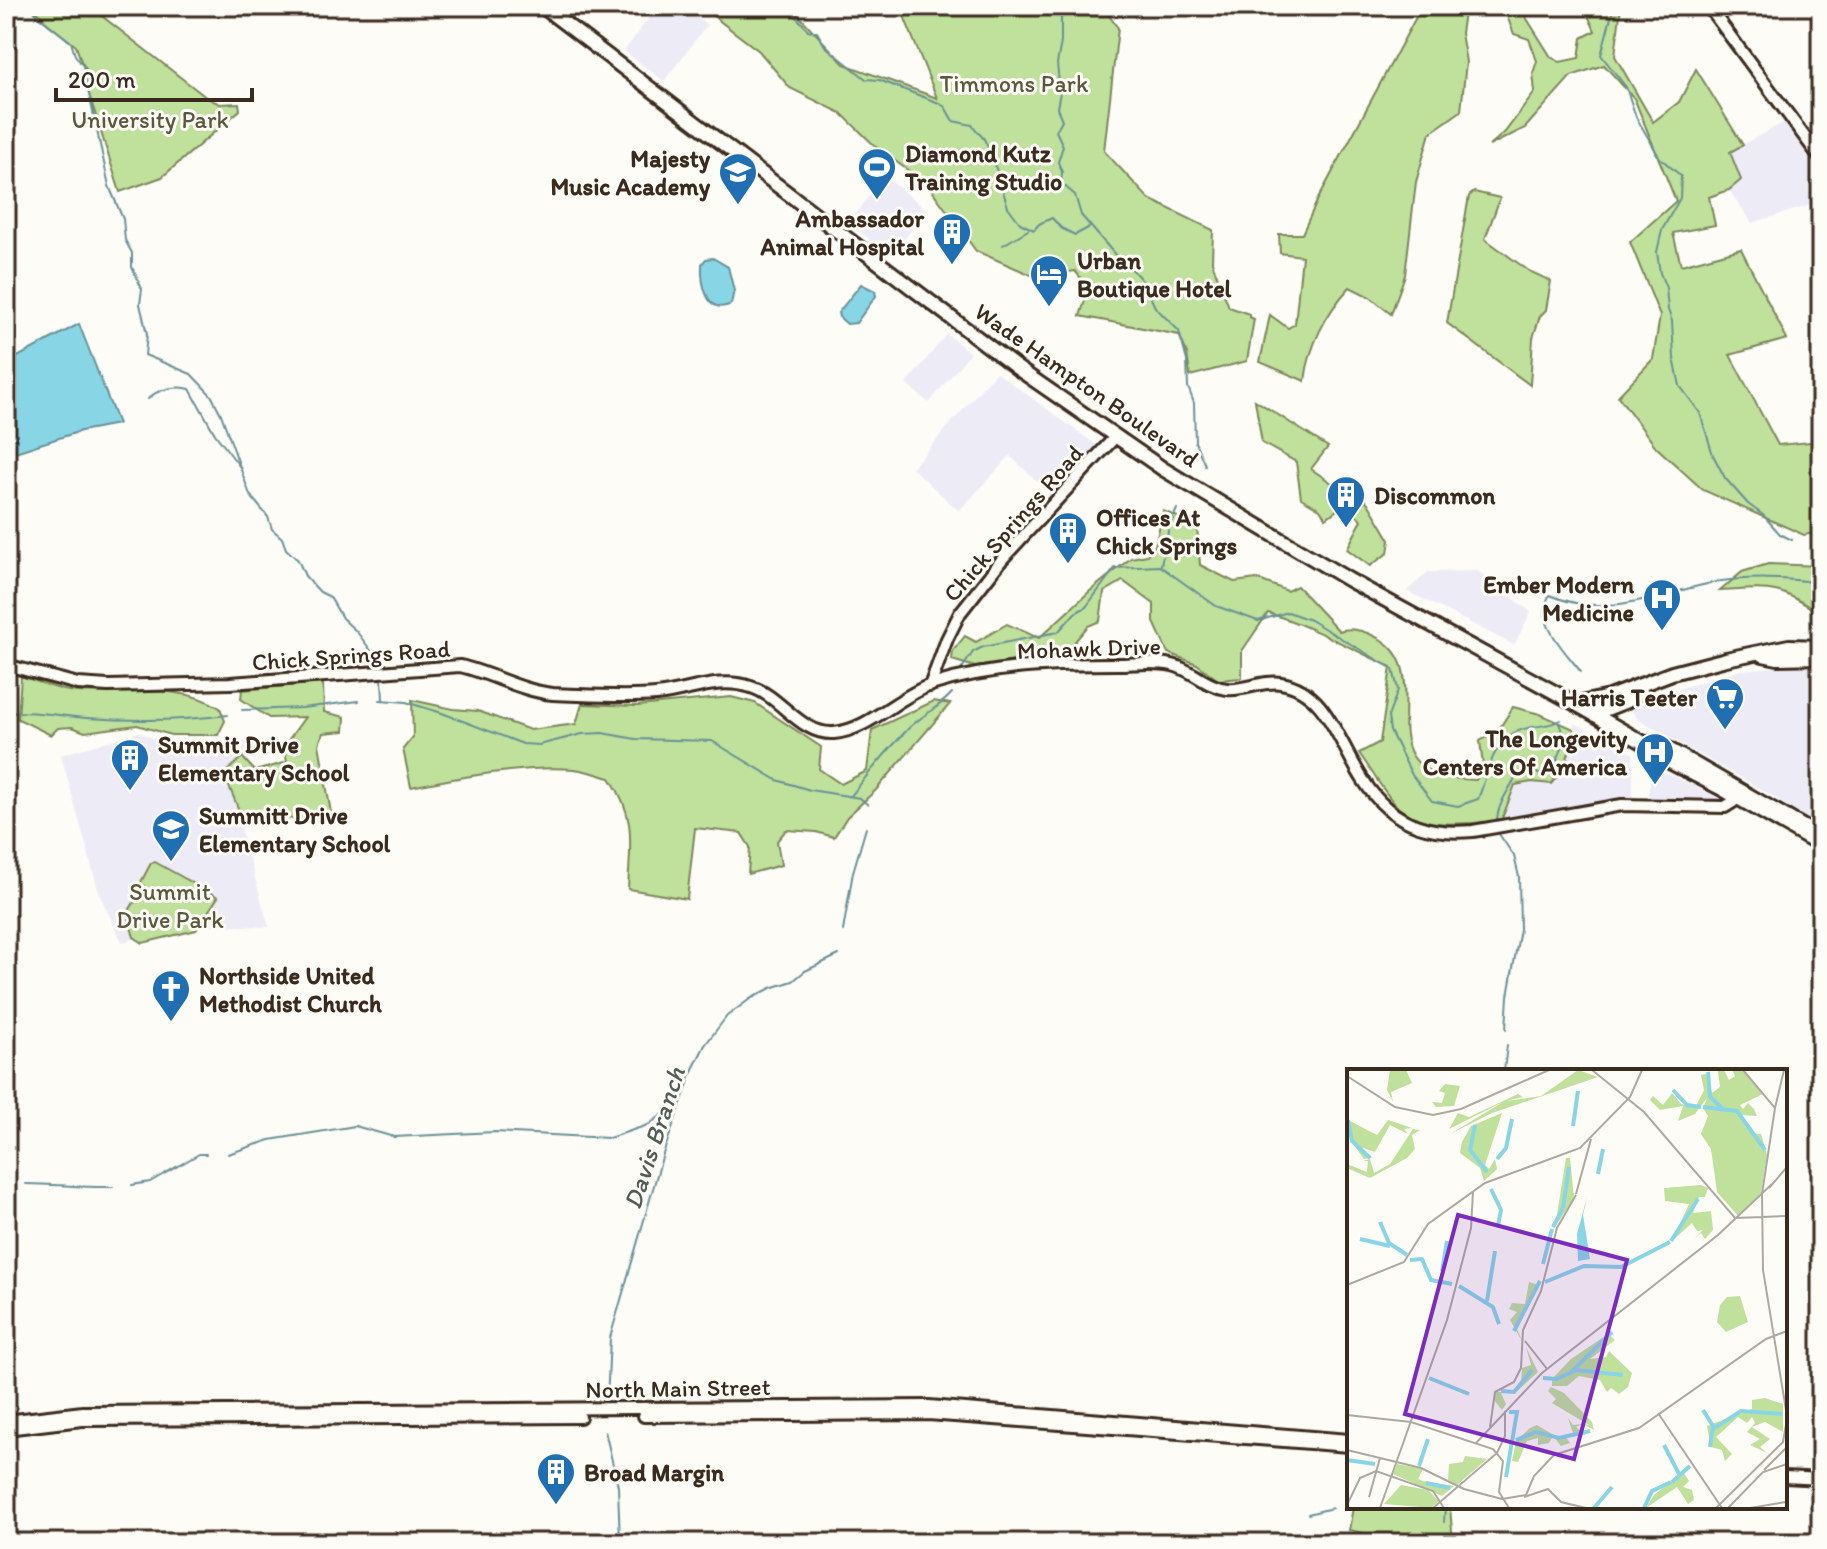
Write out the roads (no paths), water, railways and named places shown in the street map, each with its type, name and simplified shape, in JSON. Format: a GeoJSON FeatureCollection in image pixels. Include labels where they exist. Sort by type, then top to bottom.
{"type":"FeatureCollection","features":[{"type":"Feature","properties":{"kind":"main road","name":"Wade Hampton Boulevard"},"geometry":{"type":"LineString","coordinates":[[542,6],[997,353],[1163,469],[1349,580],[1644,743],[1656,755],[1739,793],[1821,837]]}},
{"type":"Feature","properties":{"kind":"main road"},"geometry":{"type":"LineString","coordinates":[[1576,704],[1609,697],[1708,663],[1789,646],[1821,652]]}},
{"type":"Feature","properties":{"kind":"main road"},"geometry":{"type":"LineString","coordinates":[[1760,654],[1789,658],[1790,652],[1795,651],[1821,652]]}},
{"type":"Feature","properties":{"kind":"main road"},"geometry":{"type":"LineString","coordinates":[[1594,714],[1627,701],[1649,682]]}},
{"type":"Feature","properties":{"kind":"main road","name":"Wade Hampton Boulevard"},"geometry":{"type":"LineString","coordinates":[[1739,793],[1821,846]]}},
{"type":"Feature","properties":{"kind":"street"},"geometry":{"type":"LineString","coordinates":[[1708,6],[1821,159]]}},
{"type":"Feature","properties":{"kind":"street","name":"Chick Springs Road"},"geometry":{"type":"LineString","coordinates":[[6,665],[90,686],[230,683],[460,666],[539,693],[651,695],[725,682],[753,687],[776,700],[812,729],[834,733],[862,723],[930,686],[960,613],[1004,557],[1116,436]]}},
{"type":"Feature","properties":{"kind":"street","name":"Mohawk Drive"},"geometry":{"type":"LineString","coordinates":[[930,686],[1024,666],[1079,664],[1172,665],[1214,686],[1227,689],[1271,682],[1289,685],[1305,693],[1325,715],[1377,799],[1410,824],[1441,833],[1473,831],[1622,805],[1725,807],[1739,793]]}},
{"type":"Feature","properties":{"kind":"street","name":"North Main Street"},"geometry":{"type":"LineString","coordinates":[[6,1421],[83,1412],[929,1406],[1347,1443]]}},
{"type":"Feature","properties":{"kind":"street","name":"North Main Street"},"geometry":{"type":"LineString","coordinates":[[6,1429],[82,1420],[928,1414],[1347,1443]]}},
{"type":"Feature","properties":{"kind":"street"},"geometry":{"type":"LineString","coordinates":[[1787,1477],[1821,1479]]}},
{"type":"Feature","properties":{"kind":"water"},"geometry":{"type":"Polygon","coordinates":[[[713,258],[728,267],[734,291],[731,304],[723,307],[711,302],[704,288],[702,264],[706,259],[713,258]]]}},
{"type":"Feature","properties":{"kind":"water"},"geometry":{"type":"Polygon","coordinates":[[[861,284],[875,291],[876,296],[856,323],[847,324],[838,313],[861,284]]]}},
{"type":"Feature","properties":{"kind":"water"},"geometry":{"type":"Polygon","coordinates":[[[79,324],[118,424],[81,431],[6,455],[6,363],[79,324]]]}},
{"type":"Feature","properties":{"kind":"waterway"},"geometry":{"type":"LineString","coordinates":[[30,6],[71,42],[83,66],[109,186],[123,219],[125,240],[132,253],[132,267],[142,289],[140,304],[147,334],[145,355],[191,374],[211,395],[221,414],[250,495],[268,517],[286,549],[298,560],[305,576],[320,592],[330,597],[342,618],[381,664]]}},
{"type":"Feature","properties":{"kind":"waterway"},"geometry":{"type":"LineString","coordinates":[[758,6],[768,6]]}},
{"type":"Feature","properties":{"kind":"waterway"},"geometry":{"type":"LineString","coordinates":[[772,6],[777,14],[794,14],[808,30],[817,32],[825,46],[866,79],[879,80],[939,103],[953,121],[972,125],[984,139],[1008,207],[1020,223],[1034,230],[1052,218],[1061,228],[1075,235],[1090,227]]}},
{"type":"Feature","properties":{"kind":"waterway"},"geometry":{"type":"LineString","coordinates":[[1061,6],[1057,108],[1062,120],[1056,131],[1063,146],[1058,162],[1062,172],[1061,183],[1075,195],[1081,215],[1144,283],[1155,307],[1179,331],[1187,361],[1188,387],[1194,403],[1195,442],[1205,465]]}},
{"type":"Feature","properties":{"kind":"waterway"},"geometry":{"type":"LineString","coordinates":[[1614,6],[1601,55],[1626,87],[1636,117],[1660,158],[1681,176],[1680,198],[1662,230],[1657,252],[1672,321],[1674,358],[1680,386],[1700,413],[1713,455],[1725,478],[1780,534],[1792,540]]}},
{"type":"Feature","properties":{"kind":"waterway"},"geometry":{"type":"LineString","coordinates":[[1003,245],[1028,230]]}},
{"type":"Feature","properties":{"kind":"waterway"},"geometry":{"type":"LineString","coordinates":[[148,399],[168,389],[190,389],[215,434],[240,467]]}},
{"type":"Feature","properties":{"kind":"waterway"},"geometry":{"type":"LineString","coordinates":[[1161,565],[1169,527],[1177,509]]}},
{"type":"Feature","properties":{"kind":"waterway"},"geometry":{"type":"LineString","coordinates":[[961,670],[973,652],[983,647],[1058,632],[1075,613],[1086,607],[1115,568],[1160,566],[1216,606],[1258,621],[1288,612],[1310,620],[1393,669],[1398,690],[1388,717],[1390,731],[1412,775],[1432,801],[1458,806],[1478,799],[1496,751],[1509,736],[1561,720]]}},
{"type":"Feature","properties":{"kind":"waterway"},"geometry":{"type":"LineString","coordinates":[[1581,672],[1548,625],[1545,615],[1550,595],[1570,602],[1610,605],[1736,580],[1782,579],[1821,584]]}},
{"type":"Feature","properties":{"kind":"waterway"},"geometry":{"type":"LineString","coordinates":[[382,678],[383,700]]}},
{"type":"Feature","properties":{"kind":"waterway"},"geometry":{"type":"LineString","coordinates":[[851,796],[908,729],[952,693]]}},
{"type":"Feature","properties":{"kind":"waterway"},"geometry":{"type":"LineString","coordinates":[[380,700],[406,702],[442,713],[523,744],[539,745],[582,734],[602,733],[636,739],[712,741],[777,780],[810,790],[860,798],[868,805]]}},
{"type":"Feature","properties":{"kind":"waterway"},"geometry":{"type":"LineString","coordinates":[[242,710],[302,708],[359,701]]}},
{"type":"Feature","properties":{"kind":"waterway"},"geometry":{"type":"LineString","coordinates":[[6,713],[139,720],[228,715]]}},
{"type":"Feature","properties":{"kind":"waterway"},"geometry":{"type":"LineString","coordinates":[[1497,820],[1501,803],[1516,777],[1525,777],[1534,772],[1543,776],[1553,766],[1563,745],[1560,724]]}},
{"type":"Feature","properties":{"kind":"waterway","name":"Davis Branch"},"geometry":{"type":"LineString","coordinates":[[843,931],[853,872],[866,828]]}},
{"type":"Feature","properties":{"kind":"waterway"},"geometry":{"type":"LineString","coordinates":[[1499,834],[1514,856],[1519,877],[1520,929],[1508,996],[1506,1029]]}},
{"type":"Feature","properties":{"kind":"waterway","name":"Davis Branch"},"geometry":{"type":"LineString","coordinates":[[607,1402],[610,1338],[663,1154],[693,1069],[705,1045],[727,1016],[750,999],[793,981],[805,971],[839,955]]}},
{"type":"Feature","properties":{"kind":"waterway"},"geometry":{"type":"LineString","coordinates":[[1504,1069],[1507,1045]]}},
{"type":"Feature","properties":{"kind":"waterway"},"geometry":{"type":"LineString","coordinates":[[228,1154],[270,1140],[355,1126],[394,1137],[495,1132],[609,1138],[648,1125],[680,1102]]}},
{"type":"Feature","properties":{"kind":"waterway"},"geometry":{"type":"LineString","coordinates":[[132,1185],[150,1182],[199,1154],[206,1154]]}},
{"type":"Feature","properties":{"kind":"waterway"},"geometry":{"type":"LineString","coordinates":[[26,1184],[113,1187]]}},
{"type":"Feature","properties":{"kind":"waterway","name":"Davis Branch"},"geometry":{"type":"LineString","coordinates":[[605,1431],[618,1486],[620,1543]]}},
{"type":"Feature","properties":{"kind":"waterway"},"geometry":{"type":"LineString","coordinates":[[1308,1514],[1332,1508]]}},
{"type":"Feature","properties":{"kind":"waterway"},"geometry":{"type":"LineString","coordinates":[[1444,1522],[1445,1509]]}},
{"type":"Feature","properties":{"kind":"waterway"},"geometry":{"type":"LineString","coordinates":[[607,1543],[620,1539]]}},
{"type":"Feature","properties":{"kind":"place","name":"Diamond Kutz Training Studio"},"geometry":{"type":"Point","coordinates":[877,201]}},
{"type":"Feature","properties":{"kind":"place","name":"Majesty Music Academy"},"geometry":{"type":"Point","coordinates":[738,206]}},
{"type":"Feature","properties":{"kind":"place","name":"Ambassador Animal Hospital"},"geometry":{"type":"Point","coordinates":[952,266]}},
{"type":"Feature","properties":{"kind":"place","name":"Urban Boutique Hotel"},"geometry":{"type":"Point","coordinates":[1049,308]}},
{"type":"Feature","properties":{"kind":"place","name":"Discommon"},"geometry":{"type":"Point","coordinates":[1346,529]}},
{"type":"Feature","properties":{"kind":"place","name":"Offices At Chick Springs"},"geometry":{"type":"Point","coordinates":[1068,565]}},
{"type":"Feature","properties":{"kind":"place","name":"Ember Modern Medicine"},"geometry":{"type":"Point","coordinates":[1662,632]}},
{"type":"Feature","properties":{"kind":"place","name":"Harris Teeter"},"geometry":{"type":"Point","coordinates":[1725,731]}},
{"type":"Feature","properties":{"kind":"place","name":"The Longevity Centers Of America"},"geometry":{"type":"Point","coordinates":[1655,786]}},
{"type":"Feature","properties":{"kind":"place","name":"Summit Drive Elementary School"},"geometry":{"type":"Point","coordinates":[130,792]}},
{"type":"Feature","properties":{"kind":"place","name":"Summitt Drive Elementary School"},"geometry":{"type":"Point","coordinates":[171,863]}},
{"type":"Feature","properties":{"kind":"place","name":"Northside United Methodist Church"},"geometry":{"type":"Point","coordinates":[171,1023]}},
{"type":"Feature","properties":{"kind":"place","name":"Broad Margin"},"geometry":{"type":"Point","coordinates":[556,1506]}},
{"type":"Feature","properties":{"kind":"park label","name":"Timmons Park"},"geometry":{"type":"Point","coordinates":[1014,83]}},
{"type":"Feature","properties":{"kind":"park label","name":"University Park"},"geometry":{"type":"Point","coordinates":[150,119]}},
{"type":"Feature","properties":{"kind":"park label","name":"Summit Drive Park"},"geometry":{"type":"Point","coordinates":[170,905]}}]}
